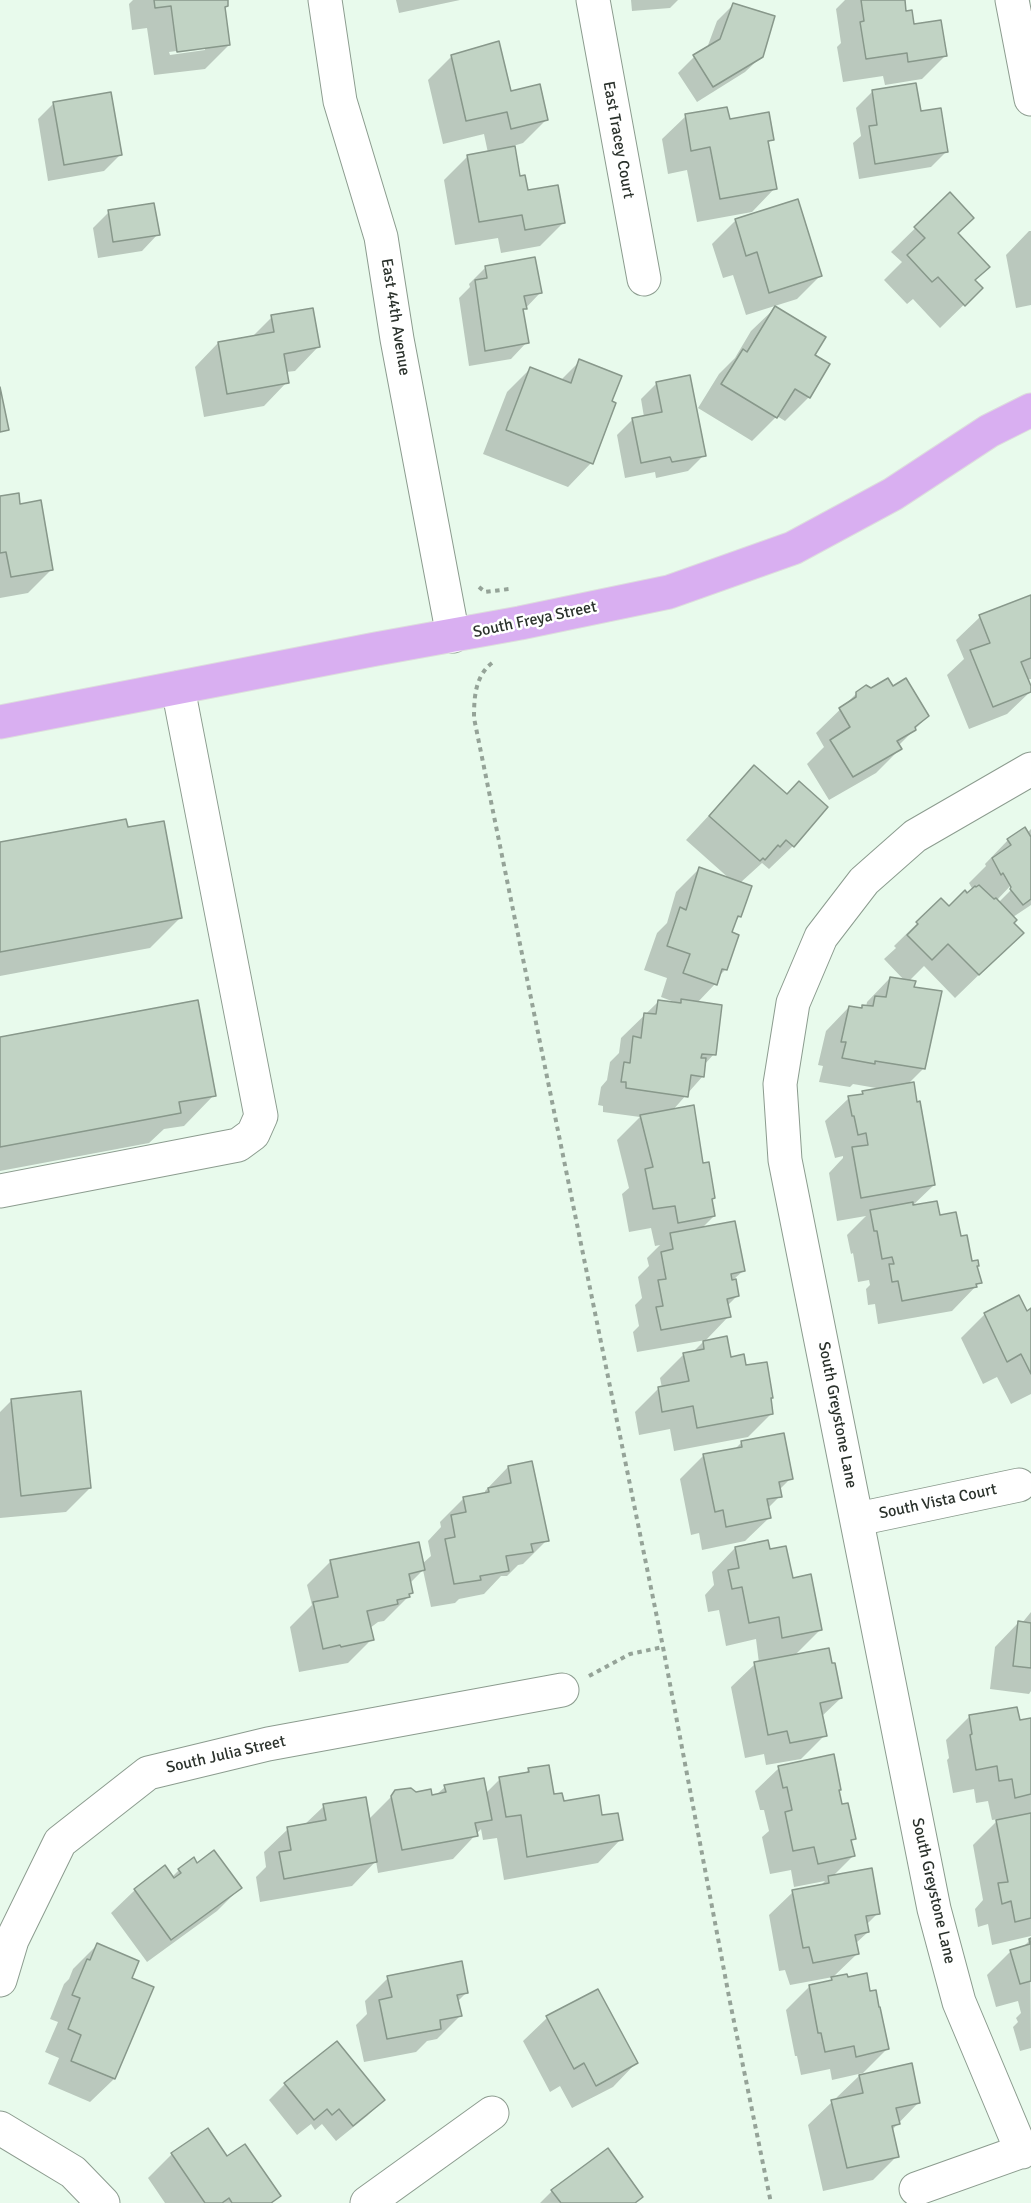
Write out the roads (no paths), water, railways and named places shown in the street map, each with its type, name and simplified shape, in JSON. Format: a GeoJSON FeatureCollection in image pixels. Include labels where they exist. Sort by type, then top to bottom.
{"type":"FeatureCollection","features":[{"type":"Feature","properties":{"kind":"main road","name":"South Freya Street"},"geometry":{"type":"LineString","coordinates":[[0,722],[520,623],[669,592],[793,548],[893,494],[989,431],[1031,410]]}},
{"type":"Feature","properties":{"kind":"street","name":"East 44th Avenue"},"geometry":{"type":"LineString","coordinates":[[325,0],[340,102],[383,247],[397,339],[453,636]]}},
{"type":"Feature","properties":{"kind":"street","name":"East Tracey Court"},"geometry":{"type":"LineString","coordinates":[[593,0],[644,279]]}},
{"type":"Feature","properties":{"kind":"street"},"geometry":{"type":"LineString","coordinates":[[1012,0],[1031,99]]}},
{"type":"Feature","properties":{"kind":"street"},"geometry":{"type":"LineString","coordinates":[[0,1191],[237,1146],[253,1134],[261,1116],[177,688]]}},
{"type":"Feature","properties":{"kind":"street","name":"South Greystone Lane"},"geometry":{"type":"LineString","coordinates":[[1027,2150],[959,2002],[934,1909],[785,1160],[780,1084],[793,1003],[821,937],[864,881],[915,836],[1031,769]]}},
{"type":"Feature","properties":{"kind":"street","name":"South Vista Court"},"geometry":{"type":"LineString","coordinates":[[858,1519],[1019,1485]]}},
{"type":"Feature","properties":{"kind":"street","name":"South Julia Street"},"geometry":{"type":"LineString","coordinates":[[0,1980],[12,1940],[60,1842],[148,1773],[268,1744],[562,1690]]}},
{"type":"Feature","properties":{"kind":"street"},"geometry":{"type":"LineString","coordinates":[[367,2203],[492,2113]]}},
{"type":"Feature","properties":{"kind":"street"},"geometry":{"type":"LineString","coordinates":[[0,2128],[73,2172],[104,2203]]}},
{"type":"Feature","properties":{"kind":"street"},"geometry":{"type":"LineString","coordinates":[[916,2189],[1027,2150]]}}]}
